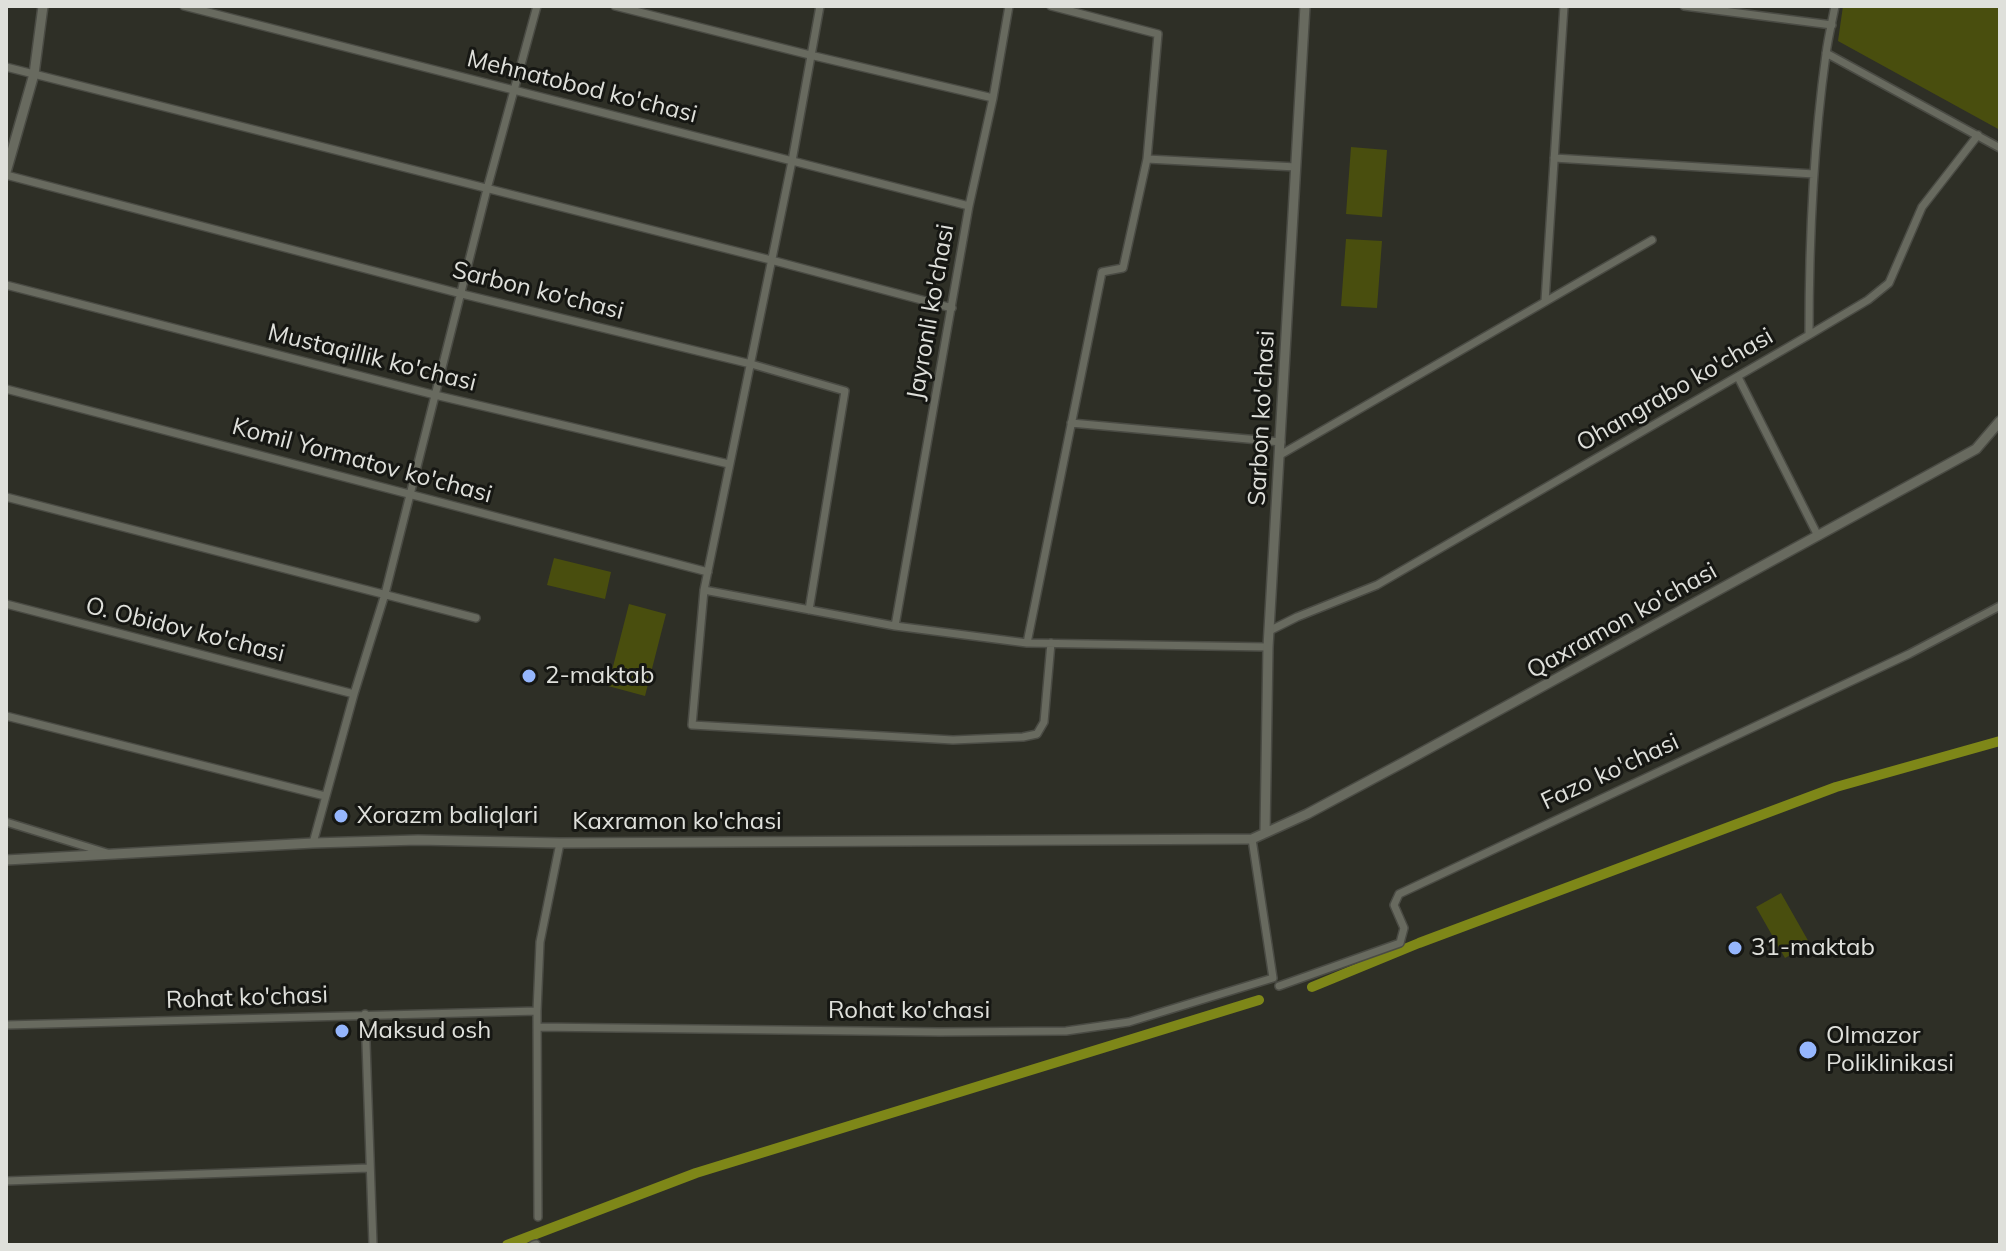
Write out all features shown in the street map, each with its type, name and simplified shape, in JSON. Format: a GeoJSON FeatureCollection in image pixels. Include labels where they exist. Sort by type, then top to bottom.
{"type":"FeatureCollection","features":[{"type":"Feature","properties":{"kind":"street"},"geometry":{"type":"LineString","coordinates":[[6,174],[34,74],[43,6]]}},
{"type":"Feature","properties":{"kind":"street","name":"Mehnatobod ko'chasi"},"geometry":{"type":"LineString","coordinates":[[184,6],[969,206]]}},
{"type":"Feature","properties":{"kind":"street"},"geometry":{"type":"LineString","coordinates":[[313,843],[385,594],[487,189],[537,6]]}},
{"type":"Feature","properties":{"kind":"street"},"geometry":{"type":"LineString","coordinates":[[615,6],[993,98]]}},
{"type":"Feature","properties":{"kind":"street"},"geometry":{"type":"LineString","coordinates":[[820,6],[792,161],[704,590],[692,725],[953,740],[1037,734],[1044,722],[1051,643]]}},
{"type":"Feature","properties":{"kind":"street","name":"Jayronli ko'chasi"},"geometry":{"type":"LineString","coordinates":[[895,626],[969,206],[1009,6]]}},
{"type":"Feature","properties":{"kind":"street"},"geometry":{"type":"LineString","coordinates":[[1027,643],[1102,272],[1123,268],[1147,159],[1158,34],[1051,6]]}},
{"type":"Feature","properties":{"kind":"street","name":"Sarbon ko'chasi"},"geometry":{"type":"LineString","coordinates":[[1265,833],[1268,647],[1305,6]]}},
{"type":"Feature","properties":{"kind":"street"},"geometry":{"type":"LineString","coordinates":[[1545,301],[1564,6]]}},
{"type":"Feature","properties":{"kind":"street"},"geometry":{"type":"LineString","coordinates":[[1684,6],[1832,25]]}},
{"type":"Feature","properties":{"kind":"street","name":"Ohangrabo ko'chasi"},"geometry":{"type":"LineString","coordinates":[[1269,631],[1377,585],[1809,335],[1814,174],[1826,53],[1835,6]]}},
{"type":"Feature","properties":{"kind":"street"},"geometry":{"type":"LineString","coordinates":[[1826,53],[2000,148]]}},
{"type":"Feature","properties":{"kind":"street"},"geometry":{"type":"LineString","coordinates":[[6,67],[952,308]]}},
{"type":"Feature","properties":{"kind":"street"},"geometry":{"type":"LineString","coordinates":[[1809,335],[1868,300],[1889,283],[1922,207],[1978,135]]}},
{"type":"Feature","properties":{"kind":"street"},"geometry":{"type":"LineString","coordinates":[[1554,158],[1814,174]]}},
{"type":"Feature","properties":{"kind":"street"},"geometry":{"type":"LineString","coordinates":[[1147,159],[1296,167]]}},
{"type":"Feature","properties":{"kind":"street","name":"Sarbon ko'chasi"},"geometry":{"type":"LineString","coordinates":[[6,174],[462,294],[751,364],[845,391],[809,610]]}},
{"type":"Feature","properties":{"kind":"street"},"geometry":{"type":"LineString","coordinates":[[1280,455],[1652,240]]}},
{"type":"Feature","properties":{"kind":"street","name":"Mustaqillik ko'chasi"},"geometry":{"type":"LineString","coordinates":[[6,285],[435,395],[729,464]]}},
{"type":"Feature","properties":{"kind":"street"},"geometry":{"type":"LineString","coordinates":[[1738,377],[1818,536]]}},
{"type":"Feature","properties":{"kind":"street","name":"Komil Yormatov ko'chasi"},"geometry":{"type":"LineString","coordinates":[[6,389],[708,572]]}},
{"type":"Feature","properties":{"kind":"street","name":"Qaxramon ko'chasi"},"geometry":{"type":"LineString","coordinates":[[1252,839],[1307,814],[1420,754],[1976,449],[2000,421]]}},
{"type":"Feature","properties":{"kind":"street"},"geometry":{"type":"LineString","coordinates":[[1071,423],[1281,442]]}},
{"type":"Feature","properties":{"kind":"street"},"geometry":{"type":"LineString","coordinates":[[6,497],[476,618]]}},
{"type":"Feature","properties":{"kind":"street"},"geometry":{"type":"LineString","coordinates":[[704,590],[895,626],[1027,643],[1268,647]]}},
{"type":"Feature","properties":{"kind":"street","name":"O. Obidov ko'chasi"},"geometry":{"type":"LineString","coordinates":[[6,604],[354,694]]}},
{"type":"Feature","properties":{"kind":"street","name":"Fazo ko'chasi"},"geometry":{"type":"LineString","coordinates":[[1279,986],[1400,943],[1404,928],[1394,905],[1399,894],[1909,654],[2000,606]]}},
{"type":"Feature","properties":{"kind":"street"},"geometry":{"type":"LineString","coordinates":[[6,716],[325,796]]}},
{"type":"Feature","properties":{"kind":"street"},"geometry":{"type":"LineString","coordinates":[[6,822],[110,854]]}},
{"type":"Feature","properties":{"kind":"street","name":"Kaxramon ko'chasi"},"geometry":{"type":"LineString","coordinates":[[6,860],[418,840],[560,843],[1252,839]]}},
{"type":"Feature","properties":{"kind":"street","name":"Rohat ko'chasi"},"geometry":{"type":"LineString","coordinates":[[537,1027],[1066,1031],[1129,1022],[1273,978],[1252,839]]}},
{"type":"Feature","properties":{"kind":"street"},"geometry":{"type":"LineString","coordinates":[[538,1217],[537,1011],[540,942],[560,843]]}},
{"type":"Feature","properties":{"kind":"street","name":"Rohat ko'chasi"},"geometry":{"type":"LineString","coordinates":[[6,1025],[537,1011]]}},
{"type":"Feature","properties":{"kind":"street"},"geometry":{"type":"LineString","coordinates":[[365,1014],[373,1245]]}},
{"type":"Feature","properties":{"kind":"street"},"geometry":{"type":"LineString","coordinates":[[6,1181],[369,1168]]}},
{"type":"Feature","properties":{"kind":"green space"},"geometry":{"type":"Polygon","coordinates":[[[1843,6],[2000,6],[2000,130],[1838,41],[1843,6]]]}},
{"type":"Feature","properties":{"kind":"green space"},"geometry":{"type":"Polygon","coordinates":[[[1351,147],[1387,150],[1382,217],[1346,214],[1351,147]]]}},
{"type":"Feature","properties":{"kind":"green space"},"geometry":{"type":"Polygon","coordinates":[[[1346,239],[1382,241],[1377,308],[1341,306],[1346,239]]]}},
{"type":"Feature","properties":{"kind":"green space"},"geometry":{"type":"Polygon","coordinates":[[[554,558],[611,572],[605,599],[547,585],[554,558]]]}},
{"type":"Feature","properties":{"kind":"green space"},"geometry":{"type":"Polygon","coordinates":[[[629,604],[666,614],[645,696],[608,686],[629,604]]]}},
{"type":"Feature","properties":{"kind":"green space"},"geometry":{"type":"Polygon","coordinates":[[[1781,893],[1810,944],[1785,958],[1756,907],[1781,893]]]}},
{"type":"Feature","properties":{"kind":"waterway"},"geometry":{"type":"LineString","coordinates":[[1312,987],[1419,943],[1836,787],[2000,741]]}},
{"type":"Feature","properties":{"kind":"waterway"},"geometry":{"type":"LineString","coordinates":[[507,1245],[696,1173],[1259,1000]]}},
{"type":"Feature","properties":{"kind":"place","name":"2-maktab"},"geometry":{"type":"Point","coordinates":[529,676]}},
{"type":"Feature","properties":{"kind":"place","name":"Xorazm baliqlari"},"geometry":{"type":"Point","coordinates":[341,816]}},
{"type":"Feature","properties":{"kind":"place","name":"31-maktab"},"geometry":{"type":"Point","coordinates":[1735,948]}},
{"type":"Feature","properties":{"kind":"place","name":"Maksud osh"},"geometry":{"type":"Point","coordinates":[342,1031]}},
{"type":"Feature","properties":{"kind":"place","name":"Olmazor Poliklinikasi"},"geometry":{"type":"Point","coordinates":[1808,1050]}}]}
